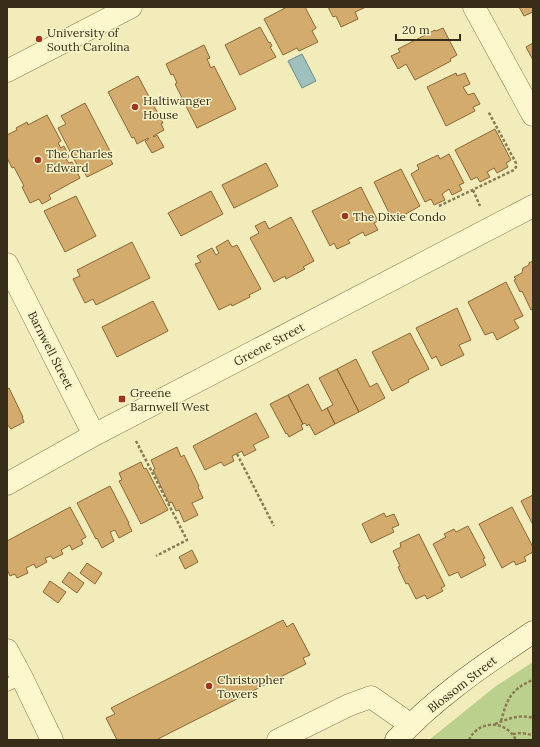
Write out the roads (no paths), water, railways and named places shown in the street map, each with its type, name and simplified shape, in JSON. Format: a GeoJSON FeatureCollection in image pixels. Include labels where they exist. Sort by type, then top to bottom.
{"type":"FeatureCollection","features":[{"type":"Feature","properties":{"kind":"street"},"geometry":{"type":"LineString","coordinates":[[7,71],[131,7]]}},
{"type":"Feature","properties":{"kind":"street"},"geometry":{"type":"LineString","coordinates":[[474,7],[533,115]]}},
{"type":"Feature","properties":{"kind":"street","name":"Greene Street"},"geometry":{"type":"LineString","coordinates":[[7,484],[94,435],[533,206]]}},
{"type":"Feature","properties":{"kind":"street","name":"Barnwell Street"},"geometry":{"type":"LineString","coordinates":[[7,264],[94,435]]}},
{"type":"Feature","properties":{"kind":"street","name":"Blossom Street"},"geometry":{"type":"LineString","coordinates":[[403,733],[454,687],[533,632]]}},
{"type":"Feature","properties":{"kind":"street"},"geometry":{"type":"LineString","coordinates":[[7,650],[14,681],[52,740]]}},
{"type":"Feature","properties":{"kind":"street"},"geometry":{"type":"LineString","coordinates":[[278,740],[349,705],[371,697],[403,733]]}},
{"type":"Feature","properties":{"kind":"water"},"geometry":{"type":"Polygon","coordinates":[[[302,54],[316,81],[302,88],[288,61],[302,54]]]}},
{"type":"Feature","properties":{"kind":"place","name":"University of South Carolina"},"geometry":{"type":"Point","coordinates":[39,39]}},
{"type":"Feature","properties":{"kind":"place","name":"Haltiwanger House"},"geometry":{"type":"Point","coordinates":[135,107]}},
{"type":"Feature","properties":{"kind":"place","name":"The Charles Edward"},"geometry":{"type":"Point","coordinates":[38,160]}},
{"type":"Feature","properties":{"kind":"place","name":"The Dixie Condo"},"geometry":{"type":"Point","coordinates":[345,216]}},
{"type":"Feature","properties":{"kind":"place","name":"Greene Barnwell West"},"geometry":{"type":"Point","coordinates":[122,399]}},
{"type":"Feature","properties":{"kind":"place","name":"Christopher Towers"},"geometry":{"type":"Point","coordinates":[209,686]}}]}
